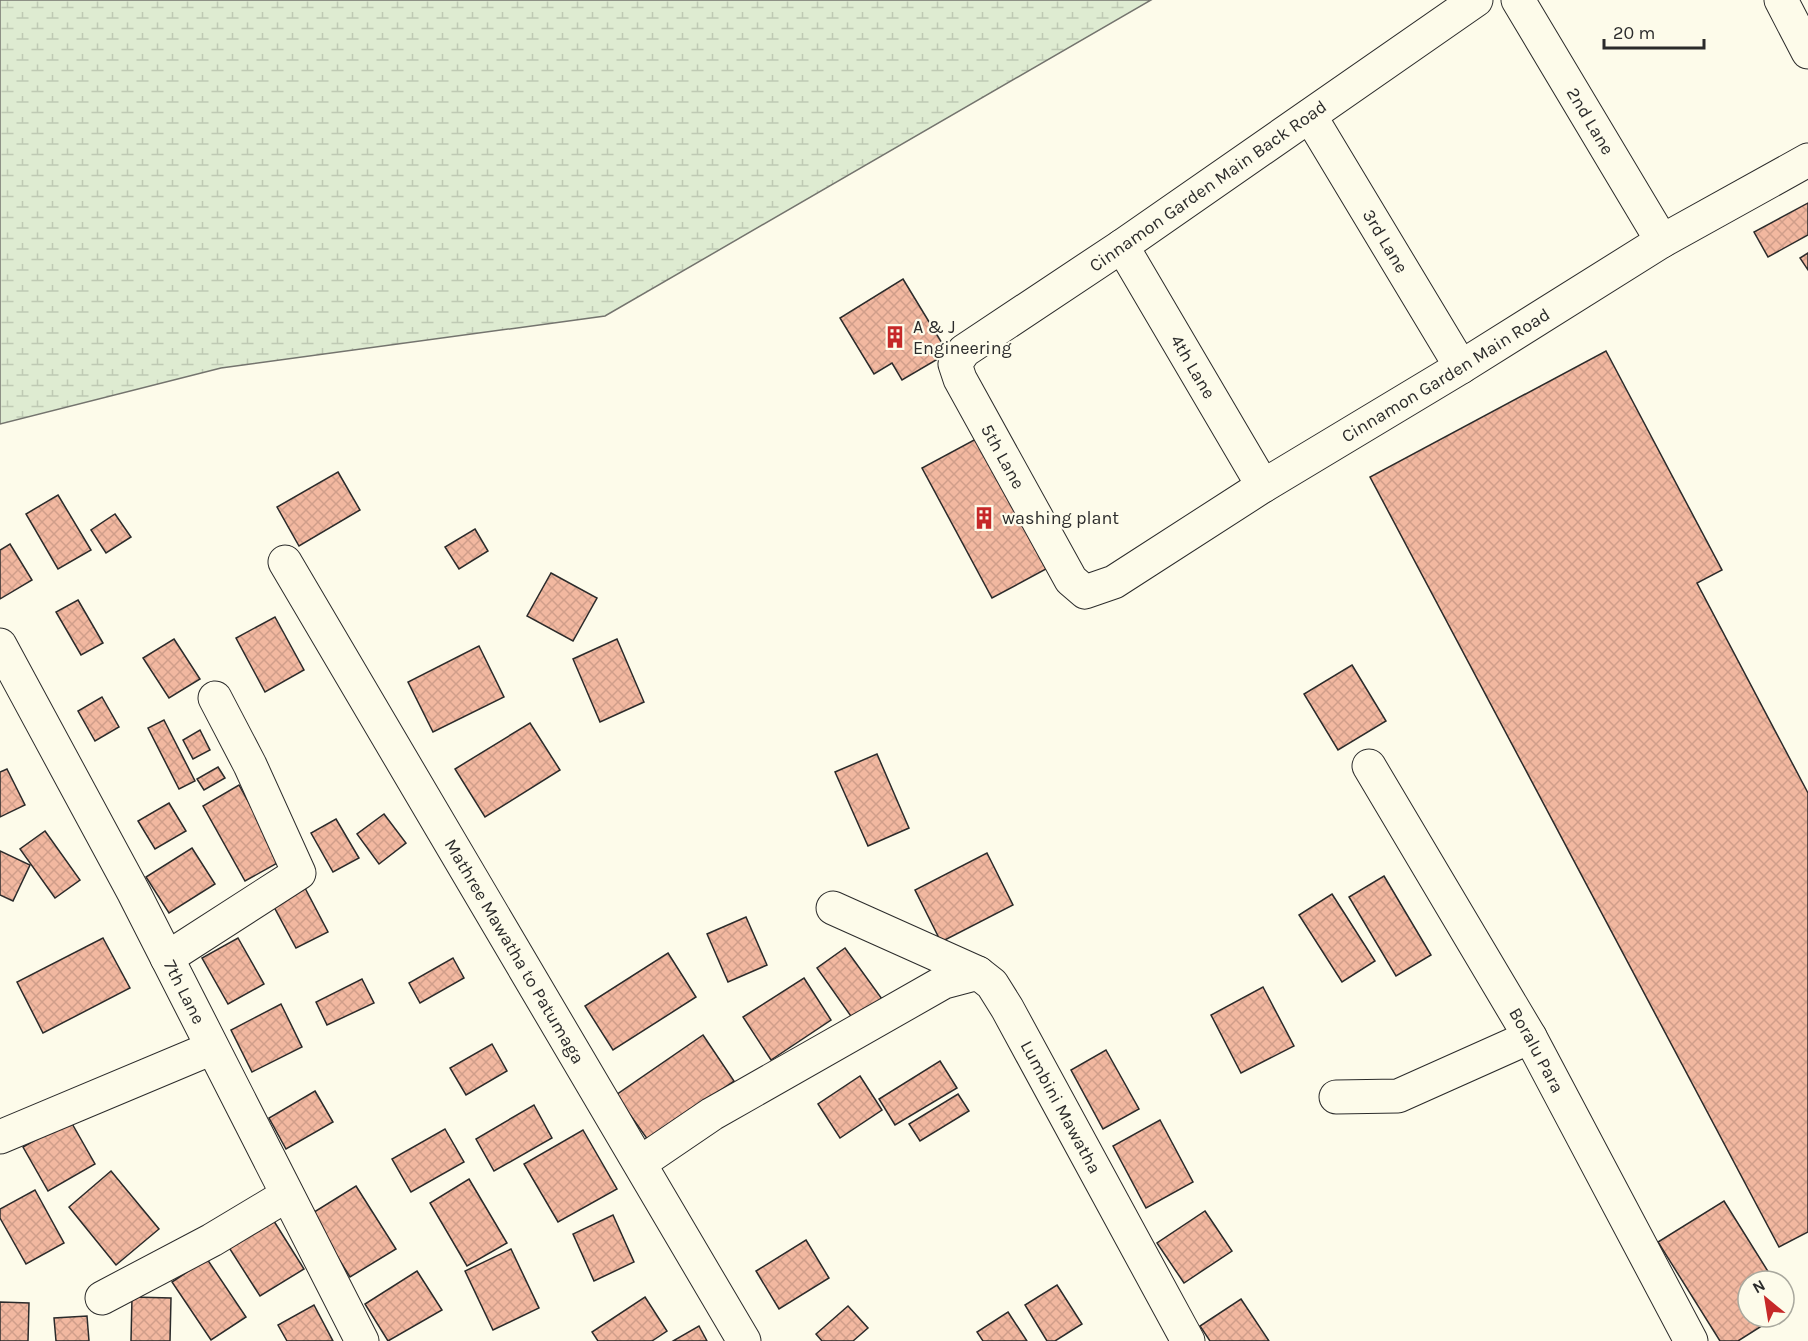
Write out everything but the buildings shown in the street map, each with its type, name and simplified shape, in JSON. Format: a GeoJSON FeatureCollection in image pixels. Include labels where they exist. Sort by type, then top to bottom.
{"type":"FeatureCollection","features":[{"type":"Feature","properties":{"kind":"street","name":"Cinnamon Garden Main Back Road"},"geometry":{"type":"LineString","coordinates":[[960,379],[955,364],[964,351],[1122,246],[1476,0]]}},
{"type":"Feature","properties":{"kind":"street","name":"2nd Lane"},"geometry":{"type":"LineString","coordinates":[[1518,0],[1662,241]]}},
{"type":"Feature","properties":{"kind":"street"},"geometry":{"type":"LineString","coordinates":[[1781,0],[1808,52]]}},
{"type":"Feature","properties":{"kind":"street","name":"3rd Lane"},"geometry":{"type":"LineString","coordinates":[[1310,116],[1461,367]]}},
{"type":"Feature","properties":{"kind":"street","name":"Cinnamon Garden Main Road"},"geometry":{"type":"LineString","coordinates":[[1085,592],[1114,582],[1263,486],[1461,367],[1662,241],[1808,160]]}},
{"type":"Feature","properties":{"kind":"street","name":"4th Lane"},"geometry":{"type":"LineString","coordinates":[[1122,246],[1263,486]]}},
{"type":"Feature","properties":{"kind":"street","name":"5th Lane"},"geometry":{"type":"LineString","coordinates":[[960,379],[1071,580],[1085,592]]}},
{"type":"Feature","properties":{"kind":"street","name":"Mathree Mawatha to Patumaga"},"geometry":{"type":"LineString","coordinates":[[285,562],[744,1341]]}},
{"type":"Feature","properties":{"kind":"street","name":"7th Lane"},"geometry":{"type":"LineString","coordinates":[[0,645],[167,958],[362,1341]]}},
{"type":"Feature","properties":{"kind":"street"},"geometry":{"type":"LineString","coordinates":[[167,958],[300,873],[250,765],[215,698]]}},
{"type":"Feature","properties":{"kind":"street","name":"Boralu Para"},"geometry":{"type":"LineString","coordinates":[[1369,766],[1530,1037],[1691,1341]]}},
{"type":"Feature","properties":{"kind":"street"},"geometry":{"type":"LineString","coordinates":[[833,908],[978,973]]}},
{"type":"Feature","properties":{"kind":"street"},"geometry":{"type":"LineString","coordinates":[[640,1163],[712,1114],[944,982],[978,973]]}},
{"type":"Feature","properties":{"kind":"street","name":"Lumbini Mawatha"},"geometry":{"type":"LineString","coordinates":[[978,973],[992,984],[1007,1008],[1188,1341]]}},
{"type":"Feature","properties":{"kind":"street"},"geometry":{"type":"LineString","coordinates":[[1336,1097],[1398,1096],[1530,1037]]}},
{"type":"Feature","properties":{"kind":"street"},"geometry":{"type":"LineString","coordinates":[[0,1137],[212,1048]]}},
{"type":"Feature","properties":{"kind":"street"},"geometry":{"type":"LineString","coordinates":[[102,1298],[212,1240],[287,1195]]}},
{"type":"Feature","properties":{"kind":"green space"},"geometry":{"type":"Polygon","coordinates":[[[0,0],[1151,0],[605,316],[221,368],[0,424],[0,0]]]}},
{"type":"Feature","properties":{"kind":"place","name":"A & J Engineering"},"geometry":{"type":"Point","coordinates":[895,337]}},
{"type":"Feature","properties":{"kind":"place","name":"washing plant"},"geometry":{"type":"Point","coordinates":[984,518]}}]}
